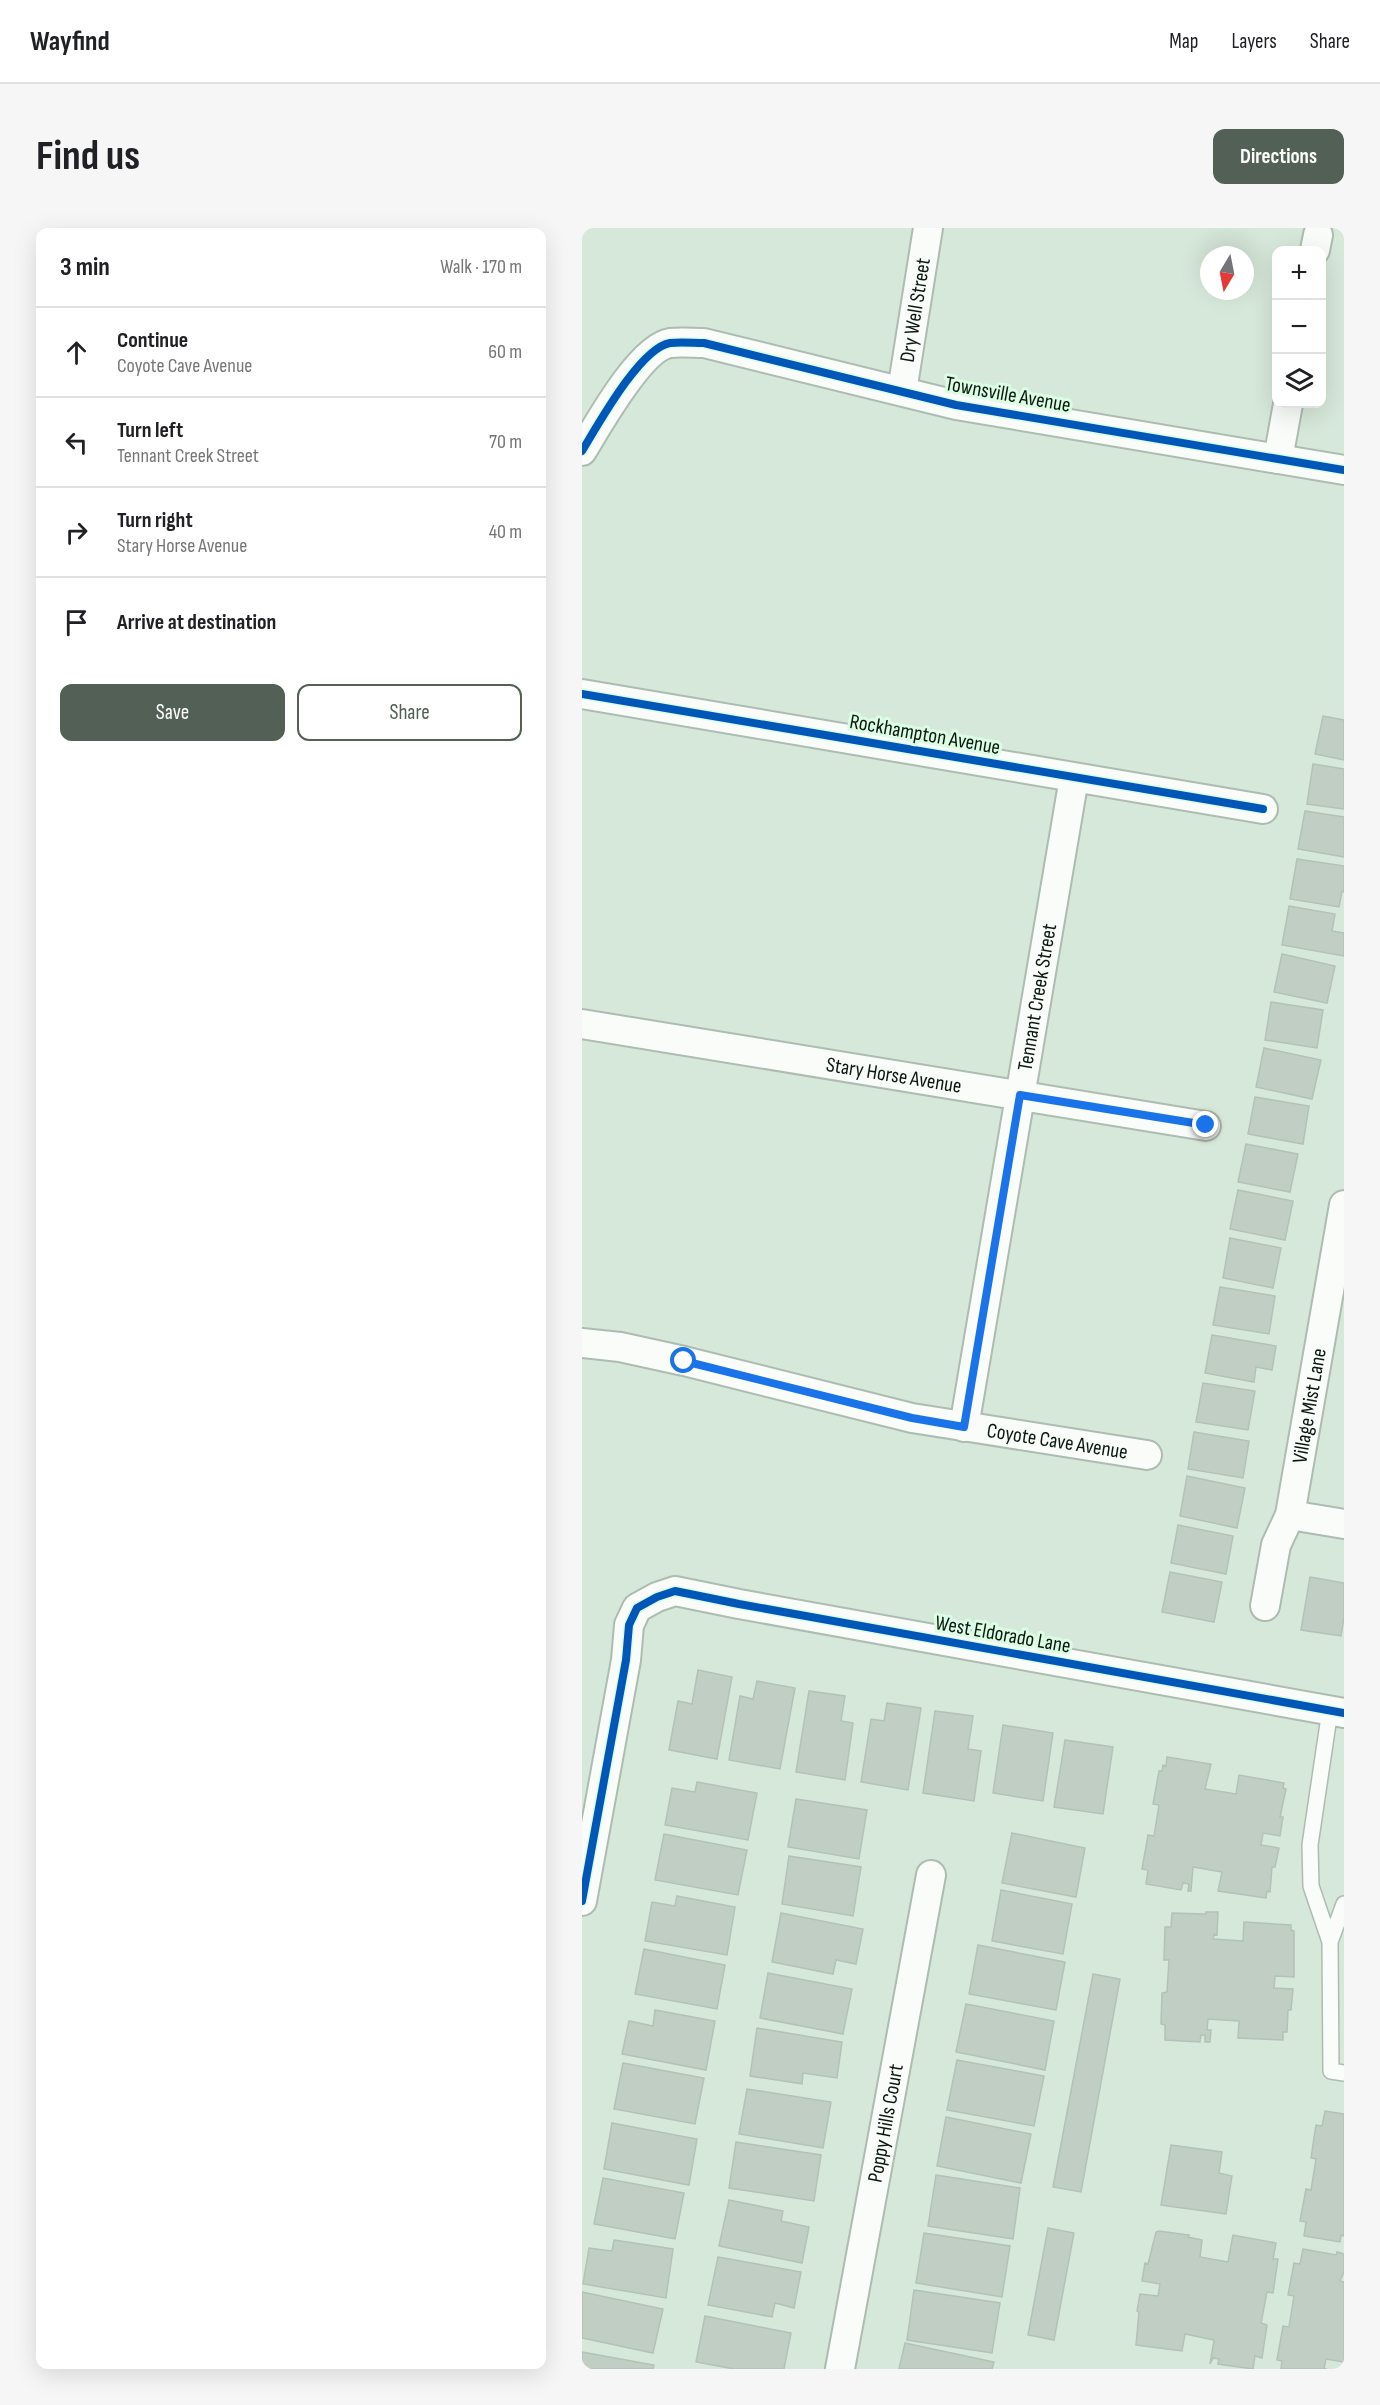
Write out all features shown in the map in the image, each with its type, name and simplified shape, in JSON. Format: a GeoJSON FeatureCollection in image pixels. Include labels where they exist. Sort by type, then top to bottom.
{"type":"FeatureCollection","features":[{"type":"Feature","properties":{"kind":"street","name":"Dry Well Street"},"geometry":{"type":"LineString","coordinates":[[902,391],[928,228]]}},
{"type":"Feature","properties":{"kind":"street","name":"Townsville Avenue"},"geometry":{"type":"LineString","coordinates":[[582,451],[622,388],[647,357],[669,343],[704,343],[956,405],[1344,470]]}},
{"type":"Feature","properties":{"kind":"street"},"geometry":{"type":"LineString","coordinates":[[1278,459],[1287,408]]}},
{"type":"Feature","properties":{"kind":"street","name":"Rockhampton Avenue"},"geometry":{"type":"LineString","coordinates":[[582,694],[1263,809]]}},
{"type":"Feature","properties":{"kind":"street","name":"Tennant Creek Street"},"geometry":{"type":"LineString","coordinates":[[964,1427],[1074,778]]}},
{"type":"Feature","properties":{"kind":"street","name":"Stary Horse Avenue"},"geometry":{"type":"LineString","coordinates":[[582,1024],[1206,1125]]}},
{"type":"Feature","properties":{"kind":"street","name":"Village Mist Lane"},"geometry":{"type":"LineString","coordinates":[[1265,1606],[1276,1545],[1290,1515],[1337,1288],[1344,1205]]}},
{"type":"Feature","properties":{"kind":"street","name":"Coyote Cave Avenue"},"geometry":{"type":"LineString","coordinates":[[582,1343],[620,1347],[684,1361],[912,1418],[1148,1455]]}},
{"type":"Feature","properties":{"kind":"street"},"geometry":{"type":"LineString","coordinates":[[1290,1515],[1344,1524]]}},
{"type":"Feature","properties":{"kind":"street","name":"West Eldorado Lane"},"geometry":{"type":"LineString","coordinates":[[582,1900],[626,1659],[629,1625],[638,1608],[675,1590],[739,1604],[1337,1712]]}},
{"type":"Feature","properties":{"kind":"street","name":"Poppy Hills Court"},"geometry":{"type":"LineString","coordinates":[[840,2369],[931,1875]]}},
{"type":"Feature","properties":{"kind":"lane"},"geometry":{"type":"LineString","coordinates":[[1337,1712],[1310,1845],[1311,1886],[1330,1942],[1331,2071],[1344,2073]]}},
{"type":"Feature","properties":{"kind":"lane"},"geometry":{"type":"LineString","coordinates":[[1330,1942],[1344,1904]]}},
{"type":"Feature","properties":{"kind":"building"},"geometry":{"type":"Polygon","coordinates":[[[1323,716],[1344,720],[1344,760],[1315,754],[1323,716]]]}},
{"type":"Feature","properties":{"kind":"building"},"geometry":{"type":"Polygon","coordinates":[[[1313,764],[1344,769],[1344,809],[1307,804],[1313,764]]]}},
{"type":"Feature","properties":{"kind":"building"},"geometry":{"type":"Polygon","coordinates":[[[1305,811],[1344,817],[1344,857],[1298,849],[1305,811]]]}},
{"type":"Feature","properties":{"kind":"building"},"geometry":{"type":"Polygon","coordinates":[[[1297,859],[1344,866],[1344,892],[1342,891],[1339,907],[1290,899],[1297,859]]]}},
{"type":"Feature","properties":{"kind":"building"},"geometry":{"type":"Polygon","coordinates":[[[1289,906],[1335,914],[1332,931],[1344,933],[1344,956],[1282,945],[1289,906]]]}},
{"type":"Feature","properties":{"kind":"building"},"geometry":{"type":"Polygon","coordinates":[[[1282,954],[1335,966],[1327,1003],[1274,992],[1282,954]]]}},
{"type":"Feature","properties":{"kind":"building"},"geometry":{"type":"Polygon","coordinates":[[[1271,1002],[1323,1010],[1317,1048],[1265,1040],[1271,1002]]]}},
{"type":"Feature","properties":{"kind":"building"},"geometry":{"type":"Polygon","coordinates":[[[1264,1048],[1321,1060],[1312,1099],[1256,1087],[1264,1048]]]}},
{"type":"Feature","properties":{"kind":"building"},"geometry":{"type":"Polygon","coordinates":[[[1255,1097],[1309,1106],[1303,1144],[1248,1134],[1255,1097]]]}},
{"type":"Feature","properties":{"kind":"building"},"geometry":{"type":"Polygon","coordinates":[[[1246,1144],[1298,1154],[1290,1192],[1238,1182],[1246,1144]]]}},
{"type":"Feature","properties":{"kind":"building"},"geometry":{"type":"Polygon","coordinates":[[[1238,1190],[1293,1201],[1285,1240],[1230,1229],[1238,1190]]]}},
{"type":"Feature","properties":{"kind":"building"},"geometry":{"type":"Polygon","coordinates":[[[1230,1238],[1281,1248],[1273,1288],[1223,1278],[1230,1238]]]}},
{"type":"Feature","properties":{"kind":"building"},"geometry":{"type":"Polygon","coordinates":[[[1220,1287],[1275,1296],[1269,1334],[1213,1325],[1220,1287]]]}},
{"type":"Feature","properties":{"kind":"building"},"geometry":{"type":"Polygon","coordinates":[[[1212,1335],[1276,1346],[1272,1370],[1256,1367],[1254,1382],[1205,1373],[1212,1335]]]}},
{"type":"Feature","properties":{"kind":"building"},"geometry":{"type":"Polygon","coordinates":[[[1203,1383],[1255,1391],[1248,1430],[1196,1422],[1203,1383]]]}},
{"type":"Feature","properties":{"kind":"building"},"geometry":{"type":"Polygon","coordinates":[[[1194,1432],[1249,1441],[1243,1478],[1188,1469],[1194,1432]]]}},
{"type":"Feature","properties":{"kind":"building"},"geometry":{"type":"Polygon","coordinates":[[[1187,1476],[1245,1488],[1237,1528],[1180,1516],[1187,1476]]]}},
{"type":"Feature","properties":{"kind":"building"},"geometry":{"type":"Polygon","coordinates":[[[1178,1525],[1233,1536],[1226,1574],[1171,1563],[1178,1525]]]}},
{"type":"Feature","properties":{"kind":"building"},"geometry":{"type":"Polygon","coordinates":[[[1170,1572],[1222,1582],[1214,1622],[1162,1612],[1170,1572]]]}},
{"type":"Feature","properties":{"kind":"building"},"geometry":{"type":"Polygon","coordinates":[[[1310,1577],[1344,1583],[1344,1617],[1341,1636],[1301,1630],[1310,1577]]]}},
{"type":"Feature","properties":{"kind":"building"},"geometry":{"type":"Polygon","coordinates":[[[698,1670],[732,1677],[717,1759],[669,1750],[678,1701],[692,1704],[698,1670]]]}},
{"type":"Feature","properties":{"kind":"building"},"geometry":{"type":"Polygon","coordinates":[[[757,1681],[795,1688],[780,1769],[729,1760],[740,1696],[753,1699],[757,1681]]]}},
{"type":"Feature","properties":{"kind":"building"},"geometry":{"type":"Polygon","coordinates":[[[809,1691],[845,1696],[841,1721],[853,1723],[845,1780],[796,1772],[809,1691]]]}},
{"type":"Feature","properties":{"kind":"building"},"geometry":{"type":"Polygon","coordinates":[[[887,1703],[921,1708],[908,1790],[861,1782],[871,1719],[884,1721],[887,1703]]]}},
{"type":"Feature","properties":{"kind":"building"},"geometry":{"type":"Polygon","coordinates":[[[935,1711],[973,1716],[968,1749],[981,1751],[974,1801],[923,1793],[935,1711]]]}},
{"type":"Feature","properties":{"kind":"building"},"geometry":{"type":"Polygon","coordinates":[[[1003,1725],[1053,1733],[1043,1801],[993,1793],[1003,1725]]]}},
{"type":"Feature","properties":{"kind":"building"},"geometry":{"type":"Polygon","coordinates":[[[1065,1740],[1113,1747],[1103,1814],[1054,1807],[1065,1740]]]}},
{"type":"Feature","properties":{"kind":"building"},"geometry":{"type":"Polygon","coordinates":[[[1167,1757],[1211,1764],[1205,1789],[1236,1794],[1239,1775],[1284,1783],[1283,1788],[1286,1789],[1280,1817],[1283,1817],[1280,1836],[1263,1833],[1261,1845],[1279,1848],[1275,1867],[1272,1867],[1270,1892],[1267,1891],[1266,1898],[1218,1891],[1222,1872],[1193,1867],[1191,1891],[1188,1891],[1189,1884],[1183,1883],[1181,1890],[1146,1884],[1148,1870],[1142,1869],[1148,1835],[1154,1836],[1159,1805],[1153,1804],[1159,1771],[1162,1771],[1163,1765],[1166,1766],[1167,1757]]]}},
{"type":"Feature","properties":{"kind":"building"},"geometry":{"type":"Polygon","coordinates":[[[697,1782],[757,1793],[748,1840],[665,1825],[672,1788],[695,1792],[697,1782]]]}},
{"type":"Feature","properties":{"kind":"building"},"geometry":{"type":"Polygon","coordinates":[[[796,1799],[867,1810],[859,1859],[788,1847],[796,1799]]]}},
{"type":"Feature","properties":{"kind":"building"},"geometry":{"type":"Polygon","coordinates":[[[1012,1833],[1085,1848],[1076,1897],[1002,1883],[1012,1833]]]}},
{"type":"Feature","properties":{"kind":"building"},"geometry":{"type":"Polygon","coordinates":[[[664,1834],[747,1850],[738,1895],[655,1880],[664,1834]]]}},
{"type":"Feature","properties":{"kind":"building"},"geometry":{"type":"Polygon","coordinates":[[[789,1856],[861,1867],[853,1916],[782,1904],[789,1856]]]}},
{"type":"Feature","properties":{"kind":"building"},"geometry":{"type":"Polygon","coordinates":[[[1001,1890],[1072,1904],[1063,1954],[992,1941],[1001,1890]]]}},
{"type":"Feature","properties":{"kind":"building"},"geometry":{"type":"Polygon","coordinates":[[[677,1896],[735,1907],[727,1955],[645,1941],[652,1902],[675,1906],[677,1896]]]}},
{"type":"Feature","properties":{"kind":"building"},"geometry":{"type":"Polygon","coordinates":[[[1206,1912],[1218,1912],[1217,1935],[1214,1934],[1213,1939],[1243,1941],[1244,1922],[1291,1925],[1291,1930],[1294,1931],[1294,1977],[1275,1976],[1274,1988],[1293,1989],[1291,2010],[1288,2010],[1287,2032],[1283,2032],[1283,2040],[1238,2038],[1239,2021],[1208,2019],[1207,2030],[1211,2030],[1210,2042],[1205,2042],[1205,2035],[1201,2035],[1200,2042],[1165,2040],[1165,2025],[1161,2024],[1162,1993],[1167,1992],[1169,1960],[1164,1960],[1165,1927],[1171,1927],[1172,1913],[1206,1914],[1206,1912]]]}},
{"type":"Feature","properties":{"kind":"building"},"geometry":{"type":"Polygon","coordinates":[[[781,1913],[863,1929],[856,1964],[836,1960],[833,1974],[772,1962],[781,1913]]]}},
{"type":"Feature","properties":{"kind":"building"},"geometry":{"type":"Polygon","coordinates":[[[978,1945],[1065,1962],[1056,2010],[969,1994],[978,1945]]]}},
{"type":"Feature","properties":{"kind":"building"},"geometry":{"type":"Polygon","coordinates":[[[644,1949],[725,1965],[717,2009],[635,1994],[644,1949]]]}},
{"type":"Feature","properties":{"kind":"building"},"geometry":{"type":"Polygon","coordinates":[[[768,1973],[852,1989],[843,2034],[760,2018],[768,1973]]]}},
{"type":"Feature","properties":{"kind":"building"},"geometry":{"type":"Polygon","coordinates":[[[1093,1974],[1120,1979],[1081,2192],[1053,2187],[1093,1974]]]}},
{"type":"Feature","properties":{"kind":"building"},"geometry":{"type":"Polygon","coordinates":[[[966,2004],[1054,2021],[1045,2070],[956,2052],[966,2004]]]}},
{"type":"Feature","properties":{"kind":"building"},"geometry":{"type":"Polygon","coordinates":[[[655,2010],[715,2021],[706,2070],[622,2054],[629,2021],[653,2026],[655,2010]]]}},
{"type":"Feature","properties":{"kind":"building"},"geometry":{"type":"Polygon","coordinates":[[[757,2028],[842,2042],[837,2078],[803,2073],[802,2084],[750,2076],[757,2028]]]}},
{"type":"Feature","properties":{"kind":"building"},"geometry":{"type":"Polygon","coordinates":[[[957,2060],[1044,2076],[1034,2126],[947,2110],[957,2060]]]}},
{"type":"Feature","properties":{"kind":"building"},"geometry":{"type":"Polygon","coordinates":[[[623,2063],[704,2078],[695,2124],[614,2109],[623,2063]]]}},
{"type":"Feature","properties":{"kind":"building"},"geometry":{"type":"Polygon","coordinates":[[[747,2089],[831,2102],[823,2148],[739,2134],[747,2089]]]}},
{"type":"Feature","properties":{"kind":"building"},"geometry":{"type":"Polygon","coordinates":[[[1325,2111],[1344,2114],[1344,2236],[1341,2235],[1340,2242],[1304,2236],[1306,2222],[1300,2221],[1306,2189],[1311,2190],[1316,2159],[1311,2158],[1316,2125],[1322,2126],[1325,2111]]]}},
{"type":"Feature","properties":{"kind":"building"},"geometry":{"type":"Polygon","coordinates":[[[946,2117],[1031,2134],[1021,2183],[937,2166],[946,2117]]]}},
{"type":"Feature","properties":{"kind":"building"},"geometry":{"type":"Polygon","coordinates":[[[612,2123],[697,2139],[689,2185],[604,2169],[612,2123]]]}},
{"type":"Feature","properties":{"kind":"building"},"geometry":{"type":"Polygon","coordinates":[[[736,2142],[821,2155],[814,2201],[729,2188],[736,2142]]]}},
{"type":"Feature","properties":{"kind":"building"},"geometry":{"type":"Polygon","coordinates":[[[1171,2145],[1222,2152],[1219,2173],[1232,2176],[1226,2214],[1161,2205],[1171,2145]]]}},
{"type":"Feature","properties":{"kind":"building"},"geometry":{"type":"Polygon","coordinates":[[[936,2175],[1020,2188],[1013,2239],[928,2226],[936,2175]]]}},
{"type":"Feature","properties":{"kind":"building"},"geometry":{"type":"Polygon","coordinates":[[[603,2178],[684,2193],[675,2239],[594,2224],[603,2178]]]}},
{"type":"Feature","properties":{"kind":"building"},"geometry":{"type":"Polygon","coordinates":[[[729,2200],[783,2211],[781,2221],[809,2227],[802,2263],[719,2246],[729,2200]]]}},
{"type":"Feature","properties":{"kind":"building"},"geometry":{"type":"Polygon","coordinates":[[[1048,2228],[1074,2233],[1054,2340],[1028,2335],[1048,2228]]]}},
{"type":"Feature","properties":{"kind":"building"},"geometry":{"type":"Polygon","coordinates":[[[1156,2232],[1189,2235],[1188,2237],[1202,2240],[1200,2257],[1228,2262],[1233,2235],[1276,2243],[1273,2259],[1278,2259],[1273,2293],[1267,2292],[1261,2323],[1267,2325],[1262,2358],[1255,2356],[1253,2369],[1218,2364],[1219,2359],[1213,2358],[1210,2364],[1214,2340],[1185,2334],[1182,2351],[1136,2345],[1140,2294],[1158,2296],[1160,2284],[1142,2281],[1145,2263],[1148,2264],[1156,2232]]]}},
{"type":"Feature","properties":{"kind":"building"},"geometry":{"type":"Polygon","coordinates":[[[924,2233],[1010,2246],[1002,2297],[916,2283],[924,2233]]]}},
{"type":"Feature","properties":{"kind":"building"},"geometry":{"type":"Polygon","coordinates":[[[614,2240],[673,2249],[666,2298],[583,2284],[589,2248],[612,2251],[614,2240]]]}},
{"type":"Feature","properties":{"kind":"building"},"geometry":{"type":"Polygon","coordinates":[[[1303,2249],[1336,2255],[1337,2252],[1344,2254],[1344,2272],[1340,2281],[1344,2282],[1344,2362],[1326,2359],[1324,2369],[1281,2369],[1282,2361],[1277,2360],[1283,2326],[1289,2327],[1294,2296],[1288,2295],[1294,2263],[1300,2264],[1303,2249]]]}},
{"type":"Feature","properties":{"kind":"building"},"geometry":{"type":"Polygon","coordinates":[[[718,2257],[801,2272],[794,2308],[775,2303],[772,2317],[708,2305],[718,2257]]]}},
{"type":"Feature","properties":{"kind":"building"},"geometry":{"type":"Polygon","coordinates":[[[914,2290],[1000,2303],[992,2353],[907,2340],[914,2290]]]}},
{"type":"Feature","properties":{"kind":"building"},"geometry":{"type":"Polygon","coordinates":[[[582,2292],[663,2309],[653,2353],[582,2338],[582,2292]]]}},
{"type":"Feature","properties":{"kind":"building"},"geometry":{"type":"Polygon","coordinates":[[[705,2316],[791,2333],[784,2369],[734,2369],[696,2362],[705,2316]]]}},
{"type":"Feature","properties":{"kind":"building"},"geometry":{"type":"Polygon","coordinates":[[[905,2343],[994,2362],[992,2369],[899,2369],[905,2343]]]}},
{"type":"Feature","properties":{"kind":"building"},"geometry":{"type":"Polygon","coordinates":[[[582,2352],[654,2365],[653,2369],[582,2369],[582,2352]]]}},
{"type":"Feature","properties":{"kind":"cycle path"},"geometry":{"type":"LineString","coordinates":[[582,451],[621,389],[646,358],[658,348],[670,343],[704,343],[956,405],[1344,470]]}},
{"type":"Feature","properties":{"kind":"cycle path"},"geometry":{"type":"LineString","coordinates":[[582,694],[1263,809]]}},
{"type":"Feature","properties":{"kind":"cycle path"},"geometry":{"type":"LineString","coordinates":[[582,1901],[626,1660],[629,1625],[637,1608],[657,1597],[675,1591],[1344,1713]]}},
{"type":"Feature","properties":{"kind":"route"},"geometry":{"type":"LineString","coordinates":[[684,1361],[912,1418],[964,1427],[1020,1095],[1206,1125]]}}]}
